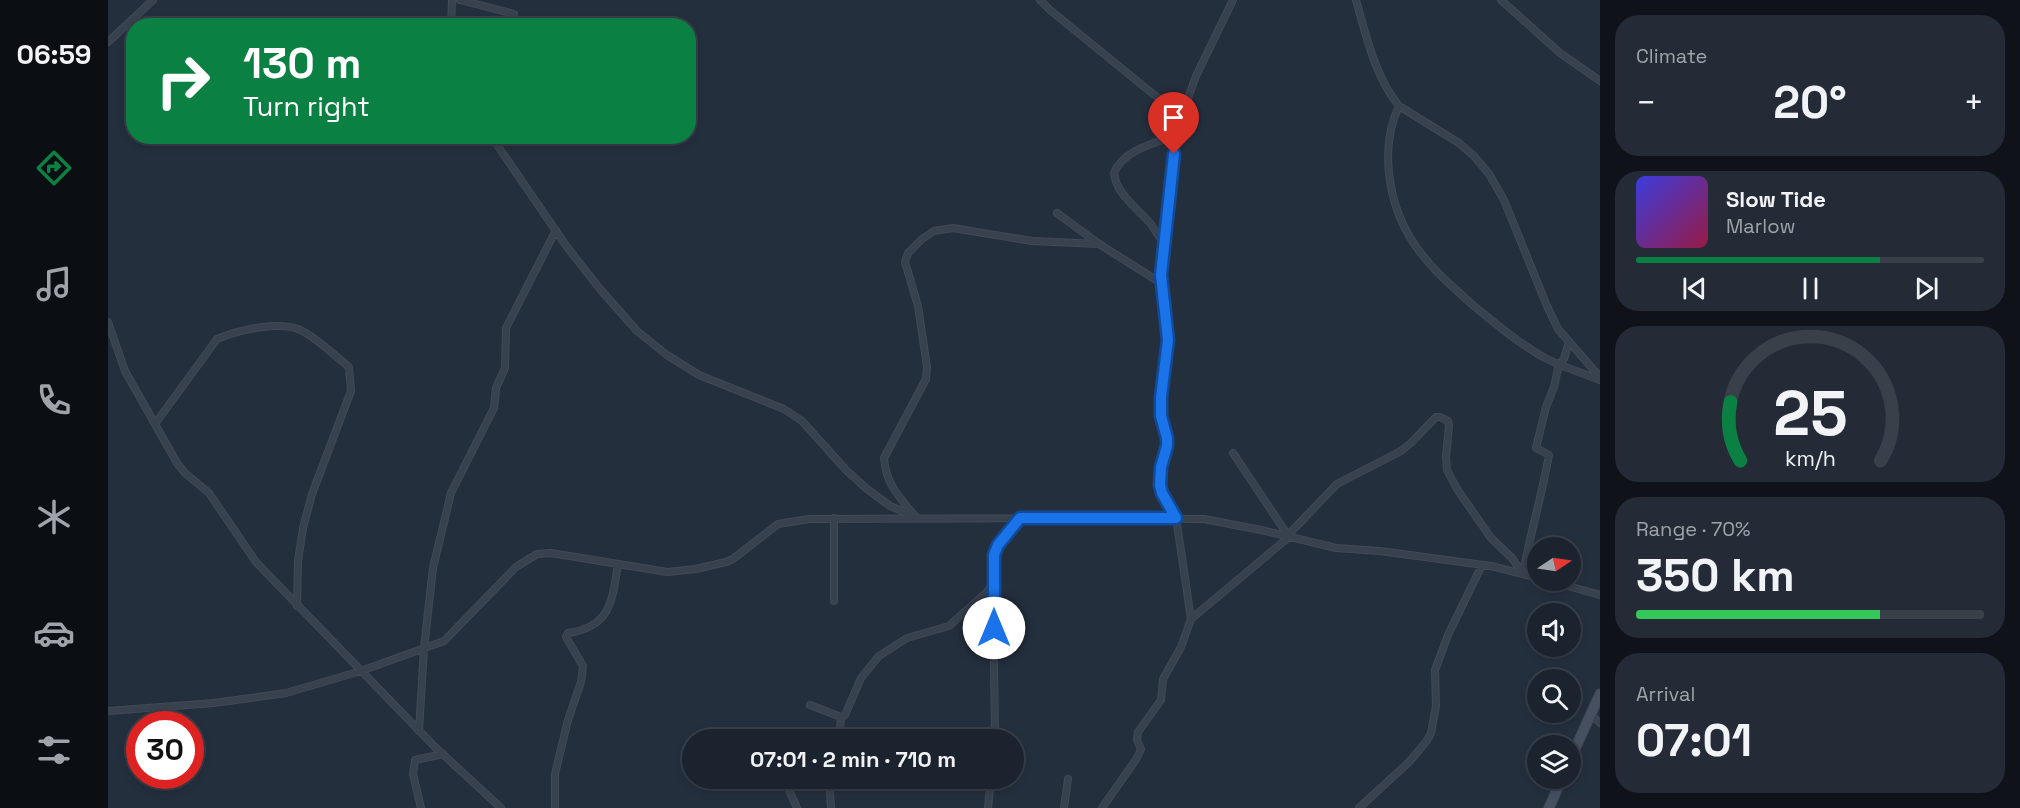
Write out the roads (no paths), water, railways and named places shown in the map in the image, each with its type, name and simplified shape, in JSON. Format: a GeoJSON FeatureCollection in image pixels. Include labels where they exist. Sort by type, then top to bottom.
{"type":"FeatureCollection","features":[{"type":"Feature","properties":{"kind":"main road"},"geometry":{"type":"LineString","coordinates":[[1581,736],[1600,694]]}},
{"type":"Feature","properties":{"kind":"main road"},"geometry":{"type":"LineString","coordinates":[[1549,808],[1557,789]]}},
{"type":"Feature","properties":{"kind":"street"},"geometry":{"type":"LineString","coordinates":[[134,18],[153,0]]}},
{"type":"Feature","properties":{"kind":"street"},"geometry":{"type":"LineString","coordinates":[[451,18],[452,0]]}},
{"type":"Feature","properties":{"kind":"street"},"geometry":{"type":"LineString","coordinates":[[460,0],[514,14]]}},
{"type":"Feature","properties":{"kind":"street"},"geometry":{"type":"LineString","coordinates":[[1040,0],[1153,94],[1182,114]]}},
{"type":"Feature","properties":{"kind":"street"},"geometry":{"type":"LineString","coordinates":[[1191,619],[1176,518],[1160,485],[1161,467],[1167,446],[1161,416],[1161,397],[1168,340],[1161,283],[1171,173],[1182,114],[1196,76],[1233,0]]}},
{"type":"Feature","properties":{"kind":"street"},"geometry":{"type":"LineString","coordinates":[[1356,0],[1382,80],[1399,106],[1459,143],[1489,174],[1504,200],[1558,329],[1600,379]]}},
{"type":"Feature","properties":{"kind":"street"},"geometry":{"type":"LineString","coordinates":[[1501,0],[1560,53],[1600,81]]}},
{"type":"Feature","properties":{"kind":"street"},"geometry":{"type":"LineString","coordinates":[[108,42],[126,25]]}},
{"type":"Feature","properties":{"kind":"street"},"geometry":{"type":"LineString","coordinates":[[1399,106],[1388,139],[1388,168],[1403,223],[1414,243],[1430,264],[1488,318],[1513,337],[1545,358],[1600,379]]}},
{"type":"Feature","properties":{"kind":"street"},"geometry":{"type":"LineString","coordinates":[[1164,244],[1152,226],[1121,192],[1114,180],[1114,173],[1124,158],[1133,152],[1178,135]]}},
{"type":"Feature","properties":{"kind":"street"},"geometry":{"type":"LineString","coordinates":[[497,144],[556,230],[600,289],[631,325],[667,355],[699,375],[784,409],[802,421],[846,470],[867,489],[890,506],[917,518]]}},
{"type":"Feature","properties":{"kind":"street"},"geometry":{"type":"LineString","coordinates":[[1057,213],[1099,244],[1161,283]]}},
{"type":"Feature","properties":{"kind":"street"},"geometry":{"type":"LineString","coordinates":[[917,518],[890,485],[885,471],[884,458],[926,379],[927,367],[918,306],[905,262],[908,253],[934,231],[952,228],[1032,241],[1099,244]]}},
{"type":"Feature","properties":{"kind":"street"},"geometry":{"type":"LineString","coordinates":[[419,731],[424,648],[433,568],[451,493],[494,408],[496,388],[505,368],[506,328],[556,230]]}},
{"type":"Feature","properties":{"kind":"street"},"geometry":{"type":"LineString","coordinates":[[108,322],[125,371],[177,463],[185,473],[209,493],[256,562],[419,731],[501,808]]}},
{"type":"Feature","properties":{"kind":"street"},"geometry":{"type":"LineString","coordinates":[[155,424],[217,339],[230,333],[262,328],[293,327],[303,331],[349,367],[351,391],[312,494],[303,528],[298,561],[297,606]]}},
{"type":"Feature","properties":{"kind":"street"},"geometry":{"type":"LineString","coordinates":[[1523,574],[1549,455],[1536,448],[1559,364],[1564,359],[1569,342]]}},
{"type":"Feature","properties":{"kind":"street"},"geometry":{"type":"LineString","coordinates":[[1102,808],[1137,758],[1141,749],[1137,740],[1138,732],[1161,700],[1163,679],[1180,647],[1191,619],[1288,536],[1337,484],[1401,451],[1437,417],[1448,421],[1447,470],[1457,489],[1491,538],[1512,558],[1523,574]]}},
{"type":"Feature","properties":{"kind":"street"},"geometry":{"type":"LineString","coordinates":[[1233,453],[1288,536]]}},
{"type":"Feature","properties":{"kind":"street"},"geometry":{"type":"LineString","coordinates":[[834,518],[834,601]]}},
{"type":"Feature","properties":{"kind":"street"},"geometry":{"type":"LineString","coordinates":[[108,711],[214,703],[286,693],[361,671],[444,641],[516,567],[537,554],[551,553],[667,572],[696,569],[733,559],[781,523],[834,518],[1204,519],[1232,523],[1336,548],[1380,551],[1482,565],[1527,575]]}},
{"type":"Feature","properties":{"kind":"street"},"geometry":{"type":"LineString","coordinates":[[995,729],[993,582],[995,550],[1020,518]]}},
{"type":"Feature","properties":{"kind":"street"},"geometry":{"type":"LineString","coordinates":[[555,808],[555,774],[568,720],[581,682],[583,666],[566,636],[568,633],[584,631],[601,621],[608,610],[618,564]]}},
{"type":"Feature","properties":{"kind":"street"},"geometry":{"type":"LineString","coordinates":[[1359,808],[1409,762],[1431,733],[1436,706],[1435,670],[1448,635],[1482,565]]}},
{"type":"Feature","properties":{"kind":"street"},"geometry":{"type":"LineString","coordinates":[[841,717],[849,710],[861,678],[879,656],[907,638],[949,626],[980,599],[993,582]]}},
{"type":"Feature","properties":{"kind":"street"},"geometry":{"type":"LineString","coordinates":[[1581,590],[1600,595]]}},
{"type":"Feature","properties":{"kind":"street"},"geometry":{"type":"LineString","coordinates":[[810,705],[841,717]]}},
{"type":"Feature","properties":{"kind":"street"},"geometry":{"type":"LineString","coordinates":[[1591,715],[1600,723]]}},
{"type":"Feature","properties":{"kind":"street"},"geometry":{"type":"LineString","coordinates":[[840,729],[841,717]]}},
{"type":"Feature","properties":{"kind":"street"},"geometry":{"type":"LineString","coordinates":[[421,808],[413,774],[415,760],[443,754]]}},
{"type":"Feature","properties":{"kind":"street"},"geometry":{"type":"LineString","coordinates":[[1064,808],[1068,779]]}},
{"type":"Feature","properties":{"kind":"street"},"geometry":{"type":"LineString","coordinates":[[788,789],[797,808]]}},
{"type":"Feature","properties":{"kind":"street"},"geometry":{"type":"LineString","coordinates":[[830,789],[831,808]]}},
{"type":"Feature","properties":{"kind":"street"},"geometry":{"type":"LineString","coordinates":[[988,808],[990,789]]}}]}
